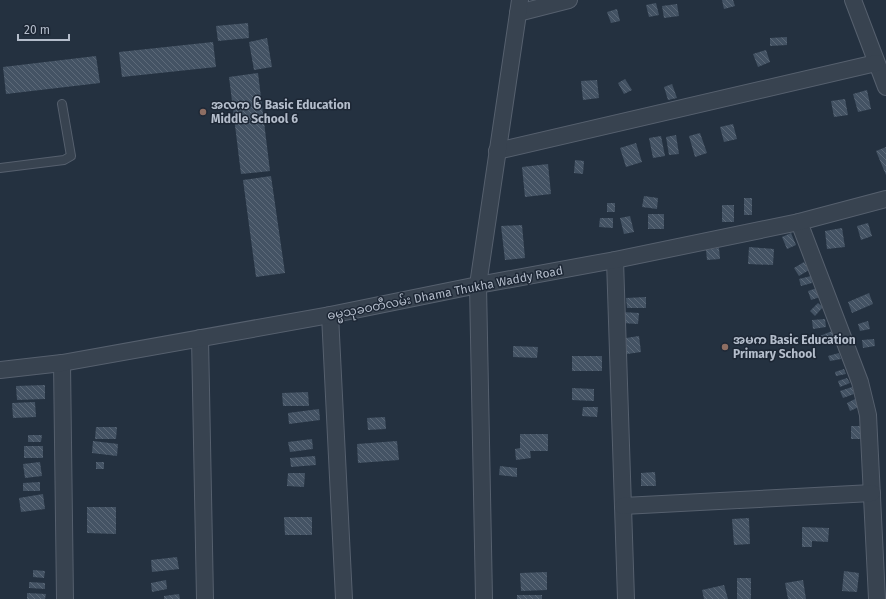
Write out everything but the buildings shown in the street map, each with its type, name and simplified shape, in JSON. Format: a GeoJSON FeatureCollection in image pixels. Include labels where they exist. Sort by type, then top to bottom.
{"type":"FeatureCollection","features":[{"type":"Feature","properties":{"kind":"street"},"geometry":{"type":"LineString","coordinates":[[484,599],[478,285],[519,7],[569,0]]}},
{"type":"Feature","properties":{"kind":"street"},"geometry":{"type":"LineString","coordinates":[[853,0],[886,87]]}},
{"type":"Feature","properties":{"kind":"street"},"geometry":{"type":"LineString","coordinates":[[498,151],[876,63]]}},
{"type":"Feature","properties":{"kind":"street","name":"ဓမ္မသုခဝတီလမ်း Dhama Thukha Waddy Road"},"geometry":{"type":"LineString","coordinates":[[0,370],[62,363],[330,315],[478,285],[615,260],[799,222],[886,199]]}},
{"type":"Feature","properties":{"kind":"street"},"geometry":{"type":"LineString","coordinates":[[799,222],[863,393],[868,415],[877,599]]}},
{"type":"Feature","properties":{"kind":"street"},"geometry":{"type":"LineString","coordinates":[[615,260],[626,599]]}},
{"type":"Feature","properties":{"kind":"street"},"geometry":{"type":"LineString","coordinates":[[330,315],[344,599]]}},
{"type":"Feature","properties":{"kind":"street"},"geometry":{"type":"LineString","coordinates":[[200,338],[205,599]]}},
{"type":"Feature","properties":{"kind":"street"},"geometry":{"type":"LineString","coordinates":[[62,363],[65,599]]}},
{"type":"Feature","properties":{"kind":"street"},"geometry":{"type":"LineString","coordinates":[[623,506],[872,493]]}},
{"type":"Feature","properties":{"kind":"lane"},"geometry":{"type":"LineString","coordinates":[[0,168],[64,160],[71,156],[62,104]]}},
{"type":"Feature","properties":{"kind":"place","name":"အလက ၆ Basic Education Middle School 6"},"geometry":{"type":"Point","coordinates":[203,112]}},
{"type":"Feature","properties":{"kind":"place","name":"အမက Basic Education Primary School"},"geometry":{"type":"Point","coordinates":[725,347]}}]}
